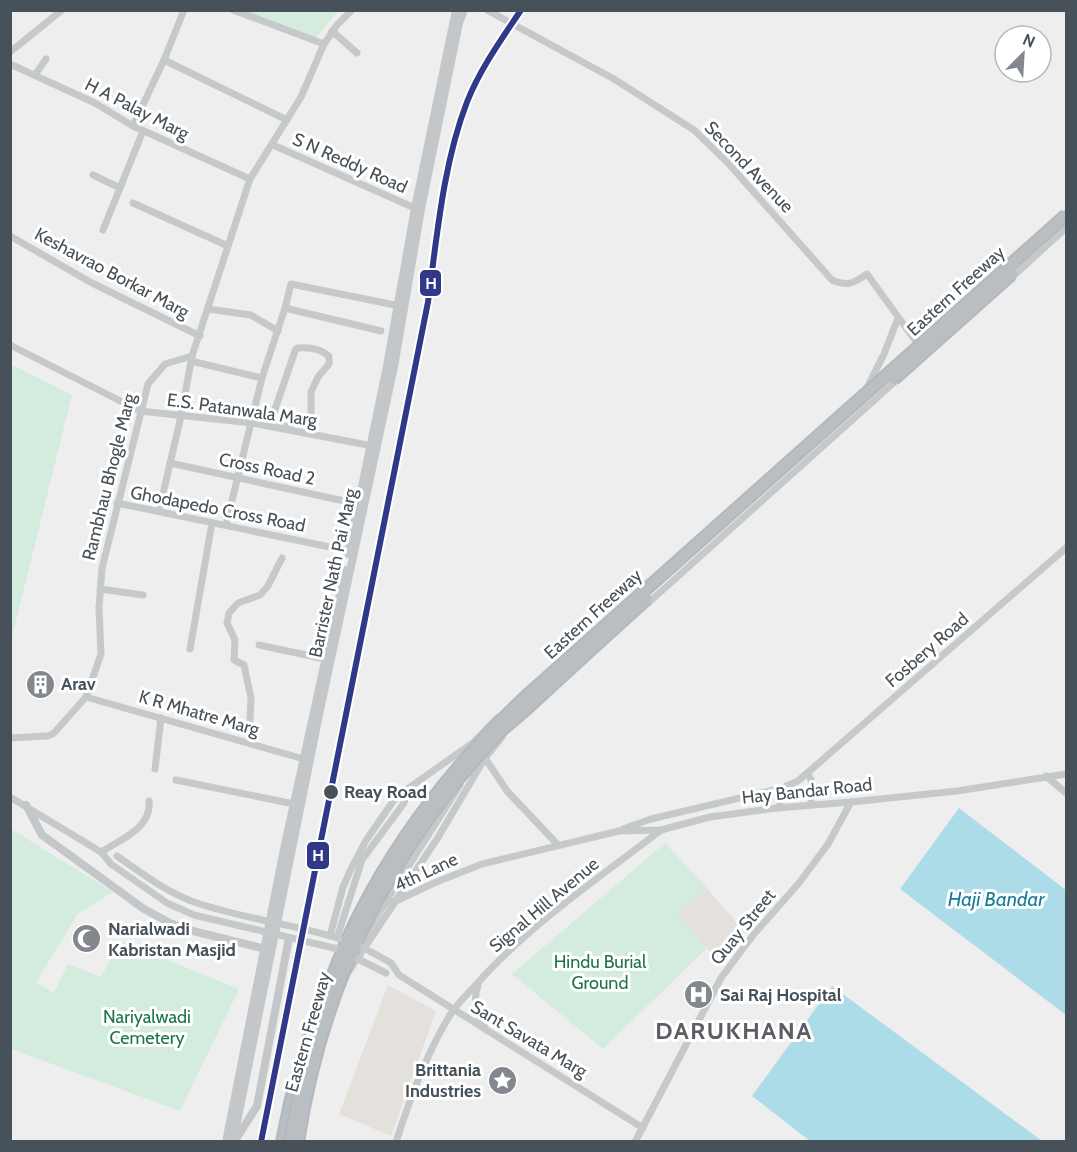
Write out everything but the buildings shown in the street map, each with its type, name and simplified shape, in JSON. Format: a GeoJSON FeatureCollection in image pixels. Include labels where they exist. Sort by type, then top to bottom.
{"type":"FeatureCollection","features":[{"type":"Feature","properties":{"kind":"highway","name":"Eastern Freeway"},"geometry":{"type":"LineString","coordinates":[[286,1142],[325,997],[360,912],[389,862],[436,794],[491,729],[1066,213]]}},
{"type":"Feature","properties":{"kind":"highway","name":"Eastern Freeway"},"geometry":{"type":"LineString","coordinates":[[296,1142],[320,1042],[348,957],[396,866],[443,799],[471,764],[498,734],[581,657],[1066,226]]}},
{"type":"Feature","properties":{"kind":"main road","name":"Barrister Nath Pai Marg"},"geometry":{"type":"LineString","coordinates":[[226,1142],[233,1124],[374,446],[456,10]]}},
{"type":"Feature","properties":{"kind":"main road","name":"Barrister Nath Pai Marg"},"geometry":{"type":"LineString","coordinates":[[418,209],[464,10]]}},
{"type":"Feature","properties":{"kind":"main road","name":"Barrister Nath Pai Marg"},"geometry":{"type":"LineString","coordinates":[[268,950],[294,804],[349,550],[355,535],[358,504],[374,446]]}},
{"type":"Feature","properties":{"kind":"main road"},"geometry":{"type":"LineString","coordinates":[[26,805],[42,835],[144,909],[170,923],[268,950]]}},
{"type":"Feature","properties":{"kind":"main road"},"geometry":{"type":"LineString","coordinates":[[234,1142],[257,1106],[289,938]]}},
{"type":"Feature","properties":{"kind":"main road","name":"Barrister Nath Pai Marg"},"geometry":{"type":"LineString","coordinates":[[233,1124],[234,1142]]}},
{"type":"Feature","properties":{"kind":"street"},"geometry":{"type":"LineString","coordinates":[[10,52],[62,10]]}},
{"type":"Feature","properties":{"kind":"street"},"geometry":{"type":"LineString","coordinates":[[133,126],[164,60],[184,10]]}},
{"type":"Feature","properties":{"kind":"street"},"geometry":{"type":"LineString","coordinates":[[233,10],[324,44]]}},
{"type":"Feature","properties":{"kind":"street"},"geometry":{"type":"LineString","coordinates":[[159,511],[192,358],[250,179],[301,97],[324,44],[333,30],[352,10]]}},
{"type":"Feature","properties":{"kind":"street","name":"Second Avenue"},"geometry":{"type":"LineString","coordinates":[[488,10],[614,79],[694,130],[727,162],[832,280],[842,285],[852,283],[867,274],[917,343]]}},
{"type":"Feature","properties":{"kind":"street"},"geometry":{"type":"LineString","coordinates":[[333,30],[357,53]]}},
{"type":"Feature","properties":{"kind":"street"},"geometry":{"type":"LineString","coordinates":[[35,75],[46,59]]}},
{"type":"Feature","properties":{"kind":"street"},"geometry":{"type":"LineString","coordinates":[[164,60],[287,120]]}},
{"type":"Feature","properties":{"kind":"street","name":"H A Palay Marg"},"geometry":{"type":"LineString","coordinates":[[10,64],[95,103],[143,131],[250,179]]}},
{"type":"Feature","properties":{"kind":"street"},"geometry":{"type":"LineString","coordinates":[[103,230],[143,131]]}},
{"type":"Feature","properties":{"kind":"street","name":"S N Reddy Road"},"geometry":{"type":"LineString","coordinates":[[273,145],[418,209]]}},
{"type":"Feature","properties":{"kind":"street"},"geometry":{"type":"LineString","coordinates":[[93,176],[120,188]]}},
{"type":"Feature","properties":{"kind":"street"},"geometry":{"type":"LineString","coordinates":[[133,203],[228,246]]}},
{"type":"Feature","properties":{"kind":"street"},"geometry":{"type":"LineString","coordinates":[[334,937],[343,887],[366,842],[396,797],[474,742],[545,674],[1066,213]]}},
{"type":"Feature","properties":{"kind":"street"},"geometry":{"type":"LineString","coordinates":[[386,903],[396,901],[437,839],[485,758],[500,739],[1066,226]]}},
{"type":"Feature","properties":{"kind":"street","name":"Keshavrao Borkar Marg"},"geometry":{"type":"LineString","coordinates":[[10,236],[92,283],[200,336]]}},
{"type":"Feature","properties":{"kind":"street"},"geometry":{"type":"LineString","coordinates":[[226,525],[262,378],[291,284],[401,307]]}},
{"type":"Feature","properties":{"kind":"street"},"geometry":{"type":"LineString","coordinates":[[285,308],[381,331]]}},
{"type":"Feature","properties":{"kind":"street"},"geometry":{"type":"LineString","coordinates":[[208,309],[251,315],[278,331]]}},
{"type":"Feature","properties":{"kind":"street"},"geometry":{"type":"LineString","coordinates":[[866,390],[884,354],[898,318]]}},
{"type":"Feature","properties":{"kind":"street","name":"E.S. Patanwala Marg"},"geometry":{"type":"LineString","coordinates":[[10,345],[140,411],[252,423],[271,422],[374,446]]}},
{"type":"Feature","properties":{"kind":"street"},"geometry":{"type":"LineString","coordinates":[[297,348],[324,351],[329,356],[329,364],[318,377],[311,392],[311,414],[296,424],[271,422],[297,348]]}},
{"type":"Feature","properties":{"kind":"street"},"geometry":{"type":"LineString","coordinates":[[192,358],[262,378]]}},
{"type":"Feature","properties":{"kind":"street","name":"Rambhau Bhogle Marg"},"geometry":{"type":"LineString","coordinates":[[10,738],[53,734],[86,697],[101,654],[102,568],[148,384],[165,364],[192,358]]}},
{"type":"Feature","properties":{"kind":"street"},"geometry":{"type":"LineString","coordinates":[[866,390],[874,401]]}},
{"type":"Feature","properties":{"kind":"street","name":"Cross Road 2"},"geometry":{"type":"LineString","coordinates":[[170,463],[358,504]]}},
{"type":"Feature","properties":{"kind":"street","name":"Ghodapedo Cross Road"},"geometry":{"type":"LineString","coordinates":[[117,503],[349,550]]}},
{"type":"Feature","properties":{"kind":"street"},"geometry":{"type":"LineString","coordinates":[[190,649],[212,523]]}},
{"type":"Feature","properties":{"kind":"street","name":"Fosbery Road"},"geometry":{"type":"LineString","coordinates":[[807,774],[1066,548]]}},
{"type":"Feature","properties":{"kind":"street"},"geometry":{"type":"LineString","coordinates":[[249,743],[251,698],[244,665],[234,660],[235,640],[227,623],[229,613],[238,603],[260,595],[268,586],[282,558]]}},
{"type":"Feature","properties":{"kind":"street"},"geometry":{"type":"LineString","coordinates":[[100,589],[143,595]]}},
{"type":"Feature","properties":{"kind":"street"},"geometry":{"type":"LineString","coordinates":[[259,645],[325,659]]}},
{"type":"Feature","properties":{"kind":"street","name":"K R Mhatre Marg"},"geometry":{"type":"LineString","coordinates":[[86,697],[304,759]]}},
{"type":"Feature","properties":{"kind":"street"},"geometry":{"type":"LineString","coordinates":[[155,769],[161,718]]}},
{"type":"Feature","properties":{"kind":"street"},"geometry":{"type":"LineString","coordinates":[[474,742],[507,791],[558,845]]}},
{"type":"Feature","properties":{"kind":"street"},"geometry":{"type":"LineString","coordinates":[[286,1142],[312,1034],[336,978],[462,781],[474,742]]}},
{"type":"Feature","properties":{"kind":"street"},"geometry":{"type":"LineString","coordinates":[[807,774],[812,783],[812,805]]}},
{"type":"Feature","properties":{"kind":"street","name":"4th Lane"},"geometry":{"type":"LineString","coordinates":[[296,1142],[299,1112],[323,1026],[343,980],[396,901],[482,864],[619,831],[651,819],[778,789],[798,781],[807,774]]}},
{"type":"Feature","properties":{"kind":"street"},"geometry":{"type":"LineString","coordinates":[[1046,776],[1066,774]]}},
{"type":"Feature","properties":{"kind":"street"},"geometry":{"type":"LineString","coordinates":[[1046,776],[1066,793]]}},
{"type":"Feature","properties":{"kind":"street","name":"Hay Bandar Road"},"geometry":{"type":"LineString","coordinates":[[661,830],[710,817],[780,807],[851,802],[957,790],[1046,776]]}},
{"type":"Feature","properties":{"kind":"street"},"geometry":{"type":"LineString","coordinates":[[176,780],[294,804]]}},
{"type":"Feature","properties":{"kind":"street"},"geometry":{"type":"LineString","coordinates":[[778,789],[780,807]]}},
{"type":"Feature","properties":{"kind":"street","name":"Sant Savata Marg"},"geometry":{"type":"LineString","coordinates":[[10,797],[101,852],[117,856],[175,894],[196,903],[334,937],[371,951],[391,963],[399,975],[453,1011],[613,1107],[643,1128]]}},
{"type":"Feature","properties":{"kind":"street"},"geometry":{"type":"LineString","coordinates":[[101,852],[143,825],[150,812],[149,801]]}},
{"type":"Feature","properties":{"kind":"street","name":"Quay Street"},"geometry":{"type":"LineString","coordinates":[[635,1142],[721,978],[828,844],[851,802]]}},
{"type":"Feature","properties":{"kind":"street","name":"4th Lane"},"geometry":{"type":"LineString","coordinates":[[619,831],[661,830]]}},
{"type":"Feature","properties":{"kind":"street","name":"Signal Hill Avenue"},"geometry":{"type":"LineString","coordinates":[[396,1142],[424,1068],[453,1011],[520,941],[661,830]]}},
{"type":"Feature","properties":{"kind":"street","name":"Sant Savata Marg"},"geometry":{"type":"LineString","coordinates":[[101,852],[111,864],[167,903],[194,915],[339,949],[386,973],[399,975]]}},
{"type":"Feature","properties":{"kind":"street"},"geometry":{"type":"LineString","coordinates":[[480,981],[476,991],[477,1002],[480,1020],[486,1031]]}},
{"type":"Feature","properties":{"kind":"shaded area"},"geometry":{"type":"Polygon","coordinates":[[[706,887],[745,932],[724,963],[676,914],[706,887]]]}},
{"type":"Feature","properties":{"kind":"shaded area"},"geometry":{"type":"Polygon","coordinates":[[[388,985],[436,1011],[391,1136],[339,1114],[388,985]]]}},
{"type":"Feature","properties":{"kind":"green space"},"geometry":{"type":"Polygon","coordinates":[[[239,10],[338,11],[315,39],[239,10]]]}},
{"type":"Feature","properties":{"kind":"green space"},"geometry":{"type":"Polygon","coordinates":[[[10,364],[72,395],[11,641],[10,641],[10,364]]]}},
{"type":"Feature","properties":{"kind":"green space","name":"Nariyalwadi Cemetery"},"geometry":{"type":"Polygon","coordinates":[[[11,829],[113,892],[78,914],[36,982],[54,993],[68,964],[101,977],[121,941],[239,989],[180,1111],[11,1049],[11,829]]]}},
{"type":"Feature","properties":{"kind":"green space","name":"Hindu Burial Ground"},"geometry":{"type":"Polygon","coordinates":[[[665,843],[706,887],[676,914],[707,948],[603,1049],[512,974],[665,843]]]}},
{"type":"Feature","properties":{"kind":"water","name":"Haji Bandar"},"geometry":{"type":"Polygon","coordinates":[[[959,808],[1066,890],[1066,1015],[900,889],[959,808]]]}},
{"type":"Feature","properties":{"kind":"water"},"geometry":{"type":"Polygon","coordinates":[[[832,986],[1042,1141],[810,1141],[752,1096],[832,986]]]}},
{"type":"Feature","properties":{"kind":"rail line","name":"H"},"geometry":{"type":"LineString","coordinates":[[261,1142],[428,302],[446,175],[459,126],[472,90],[491,55],[521,10]]}},
{"type":"Feature","properties":{"kind":"place","name":"Arav"},"geometry":{"type":"Point","coordinates":[40,684]}},
{"type":"Feature","properties":{"kind":"place","name":"Reay Road"},"geometry":{"type":"Point","coordinates":[331,792]}},
{"type":"Feature","properties":{"kind":"place","name":"Narialwadi Kabristan Masjid"},"geometry":{"type":"Point","coordinates":[87,939]}},
{"type":"Feature","properties":{"kind":"place","name":"Sai Raj Hospital"},"geometry":{"type":"Point","coordinates":[699,995]}},
{"type":"Feature","properties":{"kind":"place","name":"Brittania Industries"},"geometry":{"type":"Point","coordinates":[502,1080]}},
{"type":"Feature","properties":{"kind":"district","name":"DARUKHANA"},"geometry":{"type":"Point","coordinates":[734,1031]}}]}
